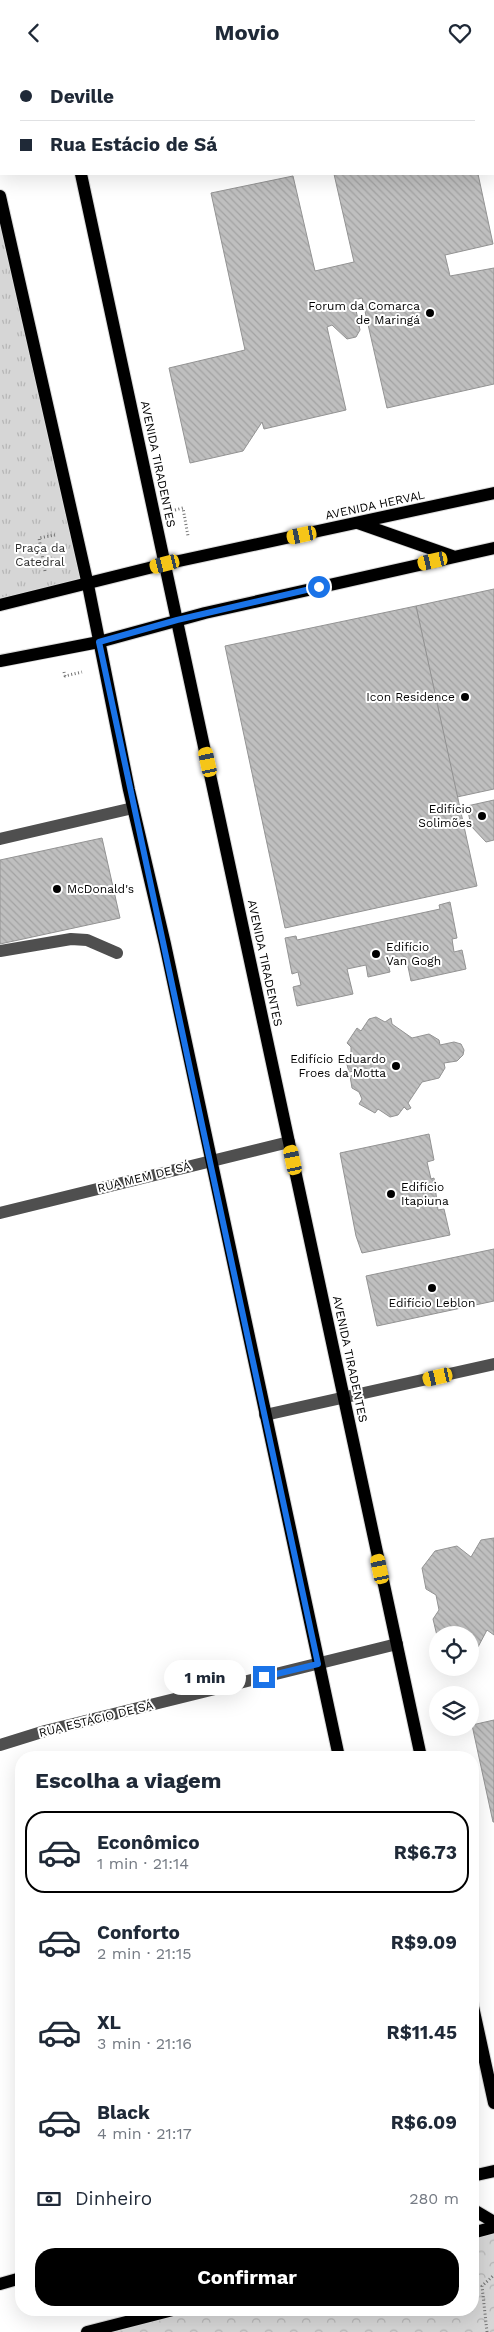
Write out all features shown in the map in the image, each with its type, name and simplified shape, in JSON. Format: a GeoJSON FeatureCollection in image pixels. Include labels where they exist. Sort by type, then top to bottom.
{"type":"FeatureCollection","features":[{"type":"Feature","properties":{"kind":"main road","name":"AVENIDA TIRADENTES"},"geometry":{"type":"LineString","coordinates":[[81,175],[419,1751]]}},
{"type":"Feature","properties":{"kind":"main road"},"geometry":{"type":"LineString","coordinates":[[0,196],[88,585],[133,808],[211,1160],[337,1751]]}},
{"type":"Feature","properties":{"kind":"main road","name":"AVENIDA HERVAL"},"geometry":{"type":"LineString","coordinates":[[0,605],[88,585],[165,564],[494,493]]}},
{"type":"Feature","properties":{"kind":"main road"},"geometry":{"type":"LineString","coordinates":[[357,523],[452,556]]}},
{"type":"Feature","properties":{"kind":"main road"},"geometry":{"type":"LineString","coordinates":[[0,661],[99,642],[177,620],[452,556],[494,548]]}},
{"type":"Feature","properties":{"kind":"main road"},"geometry":{"type":"LineString","coordinates":[[479,2034],[494,2103]]}},
{"type":"Feature","properties":{"kind":"main road"},"geometry":{"type":"LineString","coordinates":[[479,2174],[494,2171]]}},
{"type":"Feature","properties":{"kind":"main road"},"geometry":{"type":"LineString","coordinates":[[479,2213],[494,2222]]}},
{"type":"Feature","properties":{"kind":"main road"},"geometry":{"type":"LineString","coordinates":[[479,2231],[494,2227]]}},
{"type":"Feature","properties":{"kind":"main road"},"geometry":{"type":"LineString","coordinates":[[0,2284],[15,2280]]}},
{"type":"Feature","properties":{"kind":"main road"},"geometry":{"type":"LineString","coordinates":[[87,2332],[150,2316]]}},
{"type":"Feature","properties":{"kind":"street"},"geometry":{"type":"LineString","coordinates":[[0,839],[133,808]]}},
{"type":"Feature","properties":{"kind":"street"},"geometry":{"type":"LineString","coordinates":[[0,951],[71,939],[87,940],[116,953]]}},
{"type":"Feature","properties":{"kind":"street","name":"RUA MEM DE SÁ"},"geometry":{"type":"LineString","coordinates":[[0,1213],[289,1142]]}},
{"type":"Feature","properties":{"kind":"street"},"geometry":{"type":"LineString","coordinates":[[265,1415],[494,1364]]}},
{"type":"Feature","properties":{"kind":"street","name":"RUA ESTÁCIO DE SÁ"},"geometry":{"type":"LineString","coordinates":[[0,1745],[45,1731],[396,1645]]}},
{"type":"Feature","properties":{"kind":"path"},"geometry":{"type":"LineString","coordinates":[[48,594],[39,539],[76,530]]}},
{"type":"Feature","properties":{"kind":"path"},"geometry":{"type":"LineString","coordinates":[[486,2332],[482,2286],[494,2275]]}},
{"type":"Feature","properties":{"kind":"green space","name":"Praça da Catedral"},"geometry":{"type":"Polygon","coordinates":[[[0,196],[88,585],[0,605],[0,196]]]}},
{"type":"Feature","properties":{"kind":"green space"},"geometry":{"type":"Polygon","coordinates":[[[494,2227],[494,2332],[104,2332],[163,2316],[479,2316],[479,2231],[494,2227]]]}},
{"type":"Feature","properties":{"kind":"building","name":"Forum da Comarca de Maringá"},"geometry":{"type":"Polygon","coordinates":[[[334,175],[478,175],[493,244],[445,255],[450,276],[494,268],[494,384],[387,408],[362,298],[354,300],[360,330],[356,337],[347,339],[332,325],[327,327],[346,410],[264,429],[262,422],[243,451],[190,463],[169,368],[245,350],[211,193],[293,176],[315,271],[354,262],[334,175]]]}},
{"type":"Feature","properties":{"kind":"building","name":"Icon Residence"},"geometry":{"type":"Polygon","coordinates":[[[494,589],[494,789],[457,797],[416,606],[494,589]]]}},
{"type":"Feature","properties":{"kind":"building"},"geometry":{"type":"Polygon","coordinates":[[[416,606],[477,886],[285,928],[225,646],[416,606]]]}},
{"type":"Feature","properties":{"kind":"building","name":"Edifício Solimões"},"geometry":{"type":"Polygon","coordinates":[[[494,800],[494,840],[486,842],[471,826],[467,806],[494,800]]]}},
{"type":"Feature","properties":{"kind":"building","name":"McDonald's"},"geometry":{"type":"Polygon","coordinates":[[[102,838],[120,918],[0,944],[0,860],[102,838]]]}},
{"type":"Feature","properties":{"kind":"building","name":"Edifício Van Gogh"},"geometry":{"type":"Polygon","coordinates":[[[450,902],[457,938],[452,939],[454,952],[462,950],[466,969],[411,981],[406,957],[387,960],[390,972],[368,977],[366,965],[347,969],[353,994],[297,1006],[293,987],[301,985],[298,972],[292,974],[285,938],[296,936],[297,940],[440,909],[439,905],[450,902]]]}},
{"type":"Feature","properties":{"kind":"building","name":"Edifício Eduardo Froes da Motta"},"geometry":{"type":"Polygon","coordinates":[[[376,1017],[385,1022],[391,1018],[392,1024],[412,1038],[429,1034],[439,1040],[440,1045],[454,1042],[461,1044],[464,1050],[463,1055],[457,1061],[444,1063],[445,1068],[439,1078],[422,1082],[408,1103],[411,1108],[407,1110],[404,1107],[398,1115],[390,1117],[378,1109],[375,1113],[359,1104],[362,1099],[359,1092],[352,1088],[350,1076],[355,1075],[354,1071],[349,1072],[346,1061],[351,1054],[351,1047],[347,1043],[357,1028],[361,1031],[369,1019],[376,1017]]]}},
{"type":"Feature","properties":{"kind":"building","name":"Edifício Itapiuna"},"geometry":{"type":"Polygon","coordinates":[[[429,1134],[434,1160],[427,1162],[431,1179],[434,1178],[438,1210],[444,1209],[450,1235],[362,1253],[356,1236],[340,1153],[429,1134]]]}},
{"type":"Feature","properties":{"kind":"building","name":"Edifício Leblon"},"geometry":{"type":"Polygon","coordinates":[[[494,1249],[494,1301],[377,1326],[366,1276],[494,1249]]]}},
{"type":"Feature","properties":{"kind":"building"},"geometry":{"type":"Polygon","coordinates":[[[494,1538],[494,1635],[487,1630],[479,1645],[479,1626],[435,1626],[433,1619],[439,1610],[436,1595],[426,1589],[422,1568],[435,1551],[457,1546],[471,1557],[481,1540],[494,1538]]]}},
{"type":"Feature","properties":{"kind":"building"},"geometry":{"type":"Polygon","coordinates":[[[494,1720],[494,1822],[479,1751],[474,1736],[479,1736],[479,1723],[494,1720]]]}},
{"type":"Feature","properties":{"kind":"place","name":"Forum da Comarca de Maringá"},"geometry":{"type":"Point","coordinates":[430,313]}},
{"type":"Feature","properties":{"kind":"place","name":"Icon Residence"},"geometry":{"type":"Point","coordinates":[465,697]}},
{"type":"Feature","properties":{"kind":"place","name":"Edifício Solimões"},"geometry":{"type":"Point","coordinates":[482,816]}},
{"type":"Feature","properties":{"kind":"place","name":"McDonald's"},"geometry":{"type":"Point","coordinates":[57,889]}},
{"type":"Feature","properties":{"kind":"place","name":"Edifício Van Gogh"},"geometry":{"type":"Point","coordinates":[376,954]}},
{"type":"Feature","properties":{"kind":"place","name":"Edifício Eduardo Froes da Motta"},"geometry":{"type":"Point","coordinates":[396,1066]}},
{"type":"Feature","properties":{"kind":"place","name":"Edifício Itapiuna"},"geometry":{"type":"Point","coordinates":[391,1194]}},
{"type":"Feature","properties":{"kind":"place","name":"Edifício Leblon"},"geometry":{"type":"Point","coordinates":[432,1288]}},
{"type":"Feature","properties":{"kind":"route"},"geometry":{"type":"LineString","coordinates":[[264,1677],[318,1664],[165,944],[129,790],[99,642],[177,620],[319,587]]}}]}
